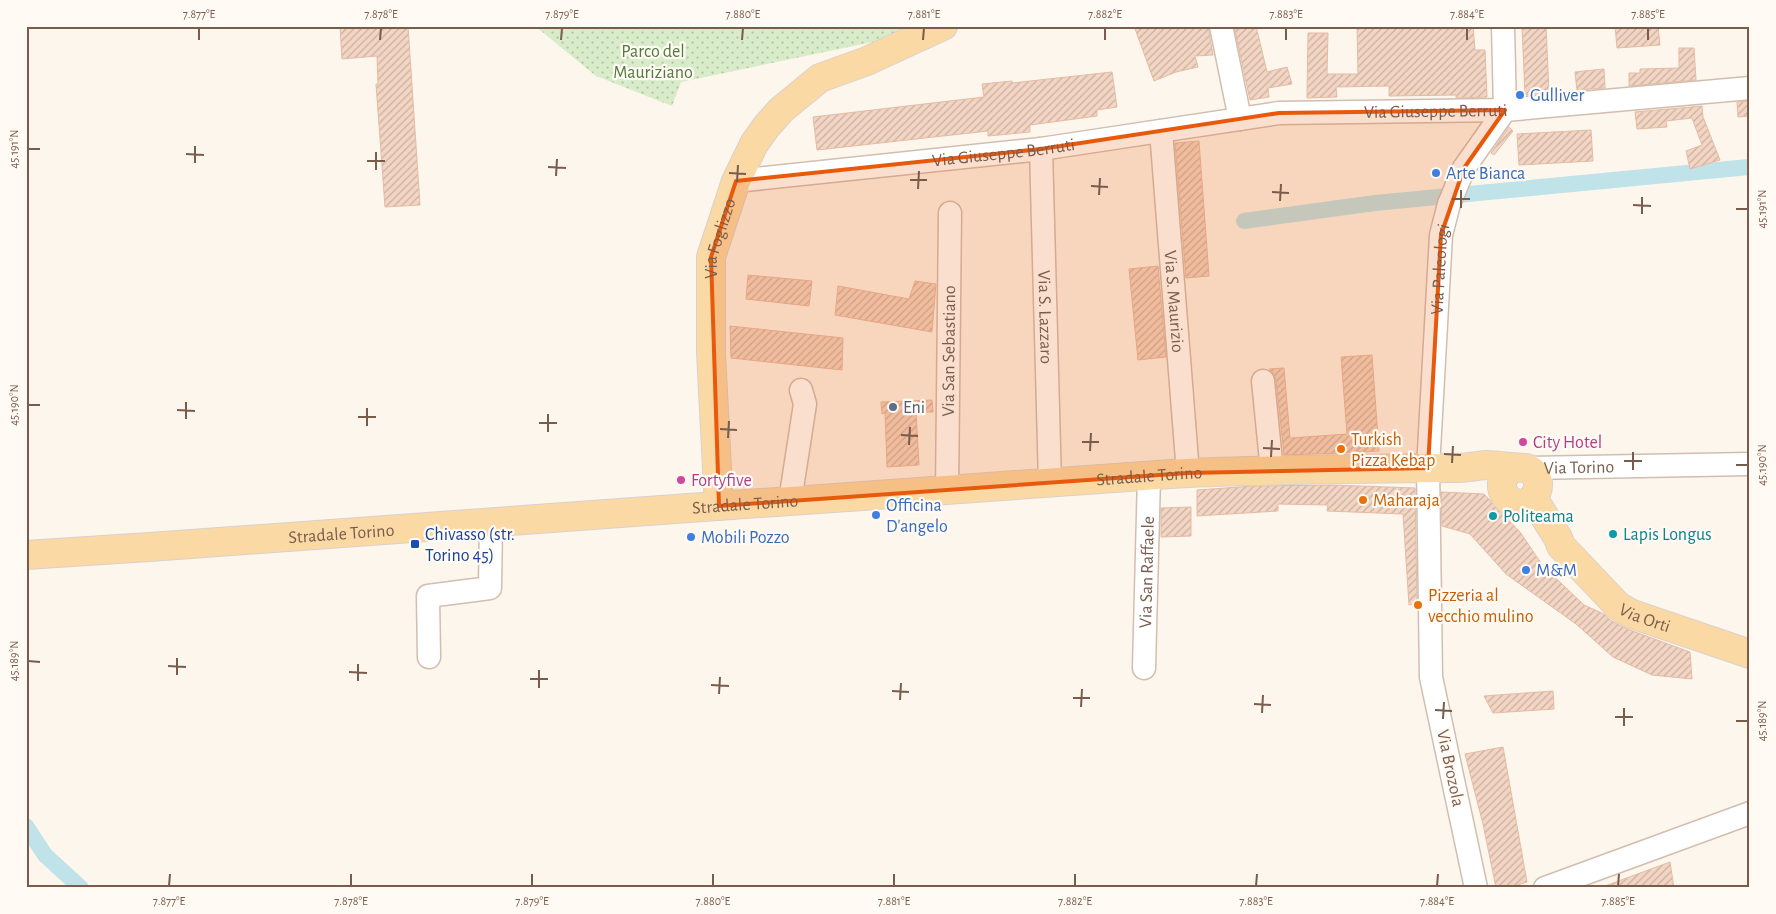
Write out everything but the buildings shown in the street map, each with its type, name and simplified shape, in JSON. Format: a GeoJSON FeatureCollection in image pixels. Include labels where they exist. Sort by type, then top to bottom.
{"type":"FeatureCollection","features":[{"type":"Feature","properties":{"kind":"main road","name":"Via Foglizzo"},"geometry":{"type":"LineString","coordinates":[[719,506],[711,353],[711,257],[736,180],[754,144],[766,126],[781,110],[820,78],[867,61],[942,26]]}},
{"type":"Feature","properties":{"kind":"main road","name":"Stradale Torino"},"geometry":{"type":"LineString","coordinates":[[26,555],[1188,473],[1465,468],[1490,465],[1522,468]]}},
{"type":"Feature","properties":{"kind":"main road","name":"Stradale Torino"},"geometry":{"type":"LineString","coordinates":[[1465,468],[1516,497]]}},
{"type":"Feature","properties":{"kind":"main road"},"geometry":{"type":"LineString","coordinates":[[1516,497],[1501,483],[1503,476],[1508,470],[1522,468]]}},
{"type":"Feature","properties":{"kind":"main road","name":"Via Orti"},"geometry":{"type":"LineString","coordinates":[[1516,497],[1534,528],[1552,543],[1561,546],[1618,606],[1632,614],[1750,654]]}},
{"type":"Feature","properties":{"kind":"street"},"geometry":{"type":"LineString","coordinates":[[1221,26],[1240,119]]}},
{"type":"Feature","properties":{"kind":"street"},"geometry":{"type":"LineString","coordinates":[[1503,26],[1505,110]]}},
{"type":"Feature","properties":{"kind":"street","name":"Via Giuseppe Berruti"},"geometry":{"type":"LineString","coordinates":[[736,180],[1041,149],[1280,113],[1505,110],[1750,88]]}},
{"type":"Feature","properties":{"kind":"street","name":"Via Paleologi"},"geometry":{"type":"LineString","coordinates":[[1428,468],[1441,235],[1449,204],[1464,168],[1505,110]]}},
{"type":"Feature","properties":{"kind":"street","name":"Via S. Maurizio"},"geometry":{"type":"LineString","coordinates":[[1162,131],[1188,473]]}},
{"type":"Feature","properties":{"kind":"street","name":"Via S. Lazzaro"},"geometry":{"type":"LineString","coordinates":[[1041,149],[1050,483]]}},
{"type":"Feature","properties":{"kind":"street","name":"Via San Sebastiano"},"geometry":{"type":"LineString","coordinates":[[947,490],[950,213]]}},
{"type":"Feature","properties":{"kind":"street"},"geometry":{"type":"LineString","coordinates":[[1263,381],[1272,471]]}},
{"type":"Feature","properties":{"kind":"street"},"geometry":{"type":"LineString","coordinates":[[790,501],[805,404],[801,390]]}},
{"type":"Feature","properties":{"kind":"street","name":"Via Torino"},"geometry":{"type":"LineString","coordinates":[[1522,468],[1750,464]]}},
{"type":"Feature","properties":{"kind":"street","name":"Via Brozola"},"geometry":{"type":"LineString","coordinates":[[1428,468],[1431,677],[1476,888]]}},
{"type":"Feature","properties":{"kind":"street","name":"Via San Raffaele"},"geometry":{"type":"LineString","coordinates":[[1144,668],[1149,476]]}},
{"type":"Feature","properties":{"kind":"street"},"geometry":{"type":"LineString","coordinates":[[429,657],[428,596],[490,588],[491,523]]}},
{"type":"Feature","properties":{"kind":"street"},"geometry":{"type":"LineString","coordinates":[[1545,888],[1750,813]]}},
{"type":"Feature","properties":{"kind":"highlighted area"},"geometry":{"type":"Polygon","coordinates":[[[1505,110],[1464,168],[1441,235],[1428,468],[1188,473],[719,506],[711,257],[736,181],[1041,149],[1279,113],[1505,110]]]}},
{"type":"Feature","properties":{"kind":"green space","name":"Parco del Mauriziano"},"geometry":{"type":"Polygon","coordinates":[[[535,26],[914,26],[887,39],[681,82],[672,106],[596,76],[535,26]]]}},
{"type":"Feature","properties":{"kind":"waterway"},"geometry":{"type":"LineString","coordinates":[[1244,221],[1375,203],[1749,167]]}},
{"type":"Feature","properties":{"kind":"waterway"},"geometry":{"type":"LineString","coordinates":[[26,826],[45,855],[81,888]]}},
{"type":"Feature","properties":{"kind":"place","name":"Gulliver"},"geometry":{"type":"Point","coordinates":[1520,95]}},
{"type":"Feature","properties":{"kind":"place","name":"Arte Bianca"},"geometry":{"type":"Point","coordinates":[1436,173]}},
{"type":"Feature","properties":{"kind":"place","name":"Eni"},"geometry":{"type":"Point","coordinates":[893,407]}},
{"type":"Feature","properties":{"kind":"place","name":"City Hotel"},"geometry":{"type":"Point","coordinates":[1523,442]}},
{"type":"Feature","properties":{"kind":"place","name":"Turkish Pizza Kebap"},"geometry":{"type":"Point","coordinates":[1341,449]}},
{"type":"Feature","properties":{"kind":"place","name":"Fortyfive"},"geometry":{"type":"Point","coordinates":[681,480]}},
{"type":"Feature","properties":{"kind":"place","name":"Maharaja"},"geometry":{"type":"Point","coordinates":[1363,500]}},
{"type":"Feature","properties":{"kind":"place","name":"Officina D'angelo"},"geometry":{"type":"Point","coordinates":[876,515]}},
{"type":"Feature","properties":{"kind":"place","name":"Politeama"},"geometry":{"type":"Point","coordinates":[1493,516]}},
{"type":"Feature","properties":{"kind":"place","name":"Lapis Longus"},"geometry":{"type":"Point","coordinates":[1613,534]}},
{"type":"Feature","properties":{"kind":"place","name":"Mobili Pozzo"},"geometry":{"type":"Point","coordinates":[691,537]}},
{"type":"Feature","properties":{"kind":"place","name":"Chivasso (str. Torino 45)"},"geometry":{"type":"Point","coordinates":[415,544]}},
{"type":"Feature","properties":{"kind":"place","name":"M&M"},"geometry":{"type":"Point","coordinates":[1526,570]}},
{"type":"Feature","properties":{"kind":"place","name":"Pizzeria al vecchio mulino"},"geometry":{"type":"Point","coordinates":[1418,605]}}]}
